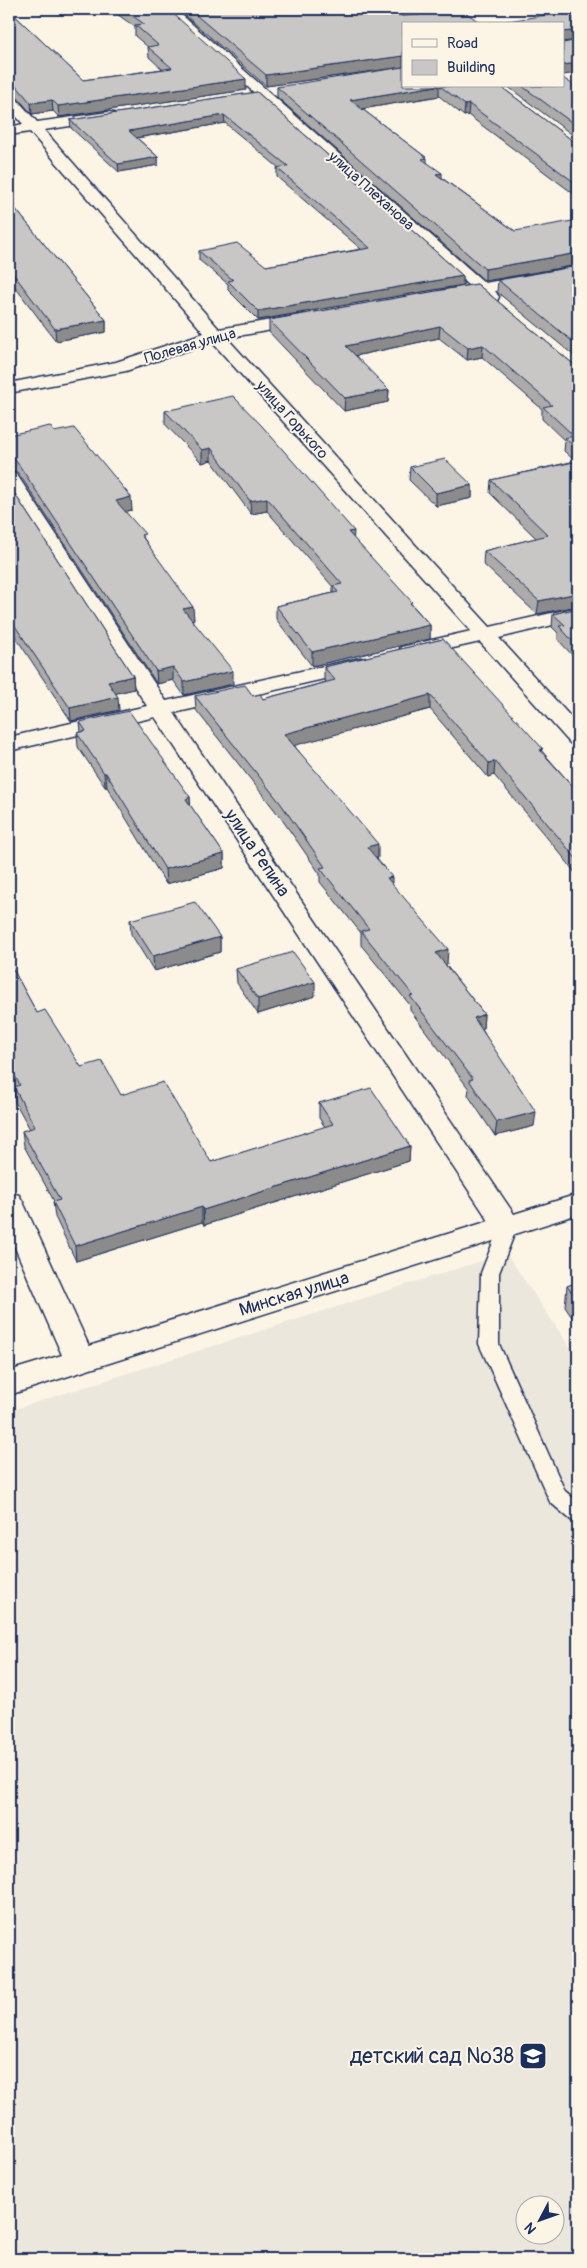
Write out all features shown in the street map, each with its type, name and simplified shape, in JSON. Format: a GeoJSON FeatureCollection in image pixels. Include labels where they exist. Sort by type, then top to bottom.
{"type":"FeatureCollection","features":[{"type":"Feature","properties":{"kind":"street","name":"улица Плеханова"},"geometry":{"type":"LineString","coordinates":[[167,9],[504,308]]}},
{"type":"Feature","properties":{"kind":"street"},"geometry":{"type":"LineString","coordinates":[[240,96],[279,90]]}},
{"type":"Feature","properties":{"kind":"street","name":"улица Горького"},"geometry":{"type":"LineString","coordinates":[[9,99],[215,335],[578,738]]}},
{"type":"Feature","properties":{"kind":"street"},"geometry":{"type":"LineString","coordinates":[[9,131],[122,114]]}},
{"type":"Feature","properties":{"kind":"street"},"geometry":{"type":"LineString","coordinates":[[434,297],[578,271]]}},
{"type":"Feature","properties":{"kind":"street","name":"Полевая улица"},"geometry":{"type":"LineString","coordinates":[[9,388],[120,367],[215,335],[320,317]]}},
{"type":"Feature","properties":{"kind":"street","name":"улица Репина"},"geometry":{"type":"LineString","coordinates":[[9,478],[161,710],[508,1226]]}},
{"type":"Feature","properties":{"kind":"street"},"geometry":{"type":"LineString","coordinates":[[9,744],[578,613]]}},
{"type":"Feature","properties":{"kind":"street"},"geometry":{"type":"LineString","coordinates":[[9,1202],[80,1361]]}},
{"type":"Feature","properties":{"kind":"street","name":"Минская улица"},"geometry":{"type":"LineString","coordinates":[[9,1383],[578,1204]]}},
{"type":"Feature","properties":{"kind":"lane"},"geometry":{"type":"LineString","coordinates":[[508,1226],[490,1273],[489,1344],[557,1496],[578,1514]]}},
{"type":"Feature","properties":{"kind":"shaded area"},"geometry":{"type":"Polygon","coordinates":[[[506,1253],[578,1359],[578,2259],[9,2259],[9,1411],[506,1253]]]}},
{"type":"Feature","properties":{"kind":"building"},"geometry":{"type":"Polygon","coordinates":[[[123,9],[168,9],[246,79],[58,106],[52,100],[31,103],[15,84],[9,83],[9,10],[83,80],[172,68],[148,47],[158,45],[135,25],[144,24],[123,9]]]}},
{"type":"Feature","properties":{"kind":"building"},"geometry":{"type":"Polygon","coordinates":[[[189,9],[393,9],[402,16],[419,15],[414,9],[461,9],[479,22],[402,22],[402,56],[266,75],[189,9]]]}},
{"type":"Feature","properties":{"kind":"building"},"geometry":{"type":"Polygon","coordinates":[[[578,10],[578,30],[564,32],[564,22],[502,22],[578,10]]]}},
{"type":"Feature","properties":{"kind":"building"},"geometry":{"type":"Polygon","coordinates":[[[578,40],[578,63],[564,65],[564,43],[578,40]]]}},
{"type":"Feature","properties":{"kind":"building"},"geometry":{"type":"Polygon","coordinates":[[[402,67],[402,88],[424,88],[350,100],[427,158],[422,159],[442,173],[436,174],[515,231],[578,220],[578,253],[485,269],[277,87],[402,67]]]}},
{"type":"Feature","properties":{"kind":"building"},"geometry":{"type":"Polygon","coordinates":[[[564,79],[578,88],[578,127],[525,88],[564,88],[564,79]]]}},
{"type":"Feature","properties":{"kind":"building"},"geometry":{"type":"Polygon","coordinates":[[[443,88],[503,88],[573,141],[578,142],[578,185],[469,104],[465,105],[443,88]]]}},
{"type":"Feature","properties":{"kind":"building"},"geometry":{"type":"Polygon","coordinates":[[[257,92],[463,276],[258,311],[228,281],[233,280],[199,251],[237,243],[266,266],[370,248],[277,168],[288,166],[224,115],[129,131],[158,157],[118,164],[70,120],[257,92]]]}},
{"type":"Feature","properties":{"kind":"building"},"geometry":{"type":"Polygon","coordinates":[[[9,201],[106,320],[55,329],[9,268],[9,201]]]}},
{"type":"Feature","properties":{"kind":"building"},"geometry":{"type":"Polygon","coordinates":[[[578,266],[578,346],[498,280],[578,266]]]}},
{"type":"Feature","properties":{"kind":"building"},"geometry":{"type":"Polygon","coordinates":[[[477,284],[572,363],[578,364],[578,450],[565,438],[574,436],[543,407],[552,405],[483,345],[468,348],[440,326],[346,346],[389,390],[345,398],[269,320],[477,284]]]}},
{"type":"Feature","properties":{"kind":"building"},"geometry":{"type":"Polygon","coordinates":[[[233,396],[262,426],[354,531],[348,532],[412,602],[410,603],[430,625],[312,652],[276,606],[338,592],[333,586],[342,584],[267,498],[250,501],[211,448],[202,450],[165,411],[233,396]]]}},
{"type":"Feature","properties":{"kind":"building"},"geometry":{"type":"Polygon","coordinates":[[[50,426],[54,432],[74,428],[131,497],[116,501],[145,534],[141,535],[193,607],[183,609],[233,671],[184,682],[173,667],[156,671],[19,465],[15,460],[9,459],[9,440],[12,440],[9,435],[50,426]]]}},
{"type":"Feature","properties":{"kind":"building"},"geometry":{"type":"Polygon","coordinates":[[[445,459],[472,485],[436,493],[410,467],[445,459]]]}},
{"type":"Feature","properties":{"kind":"building"},"geometry":{"type":"Polygon","coordinates":[[[578,461],[578,593],[539,601],[484,551],[548,535],[491,480],[578,461]]]}},
{"type":"Feature","properties":{"kind":"building"},"geometry":{"type":"Polygon","coordinates":[[[9,485],[133,676],[108,682],[118,697],[70,708],[9,617],[9,485]]]}},
{"type":"Feature","properties":{"kind":"building"},"geometry":{"type":"Polygon","coordinates":[[[578,608],[578,647],[559,626],[565,625],[553,614],[578,608]]]}},
{"type":"Feature","properties":{"kind":"building"},"geometry":{"type":"Polygon","coordinates":[[[443,639],[543,749],[540,750],[578,792],[578,861],[495,761],[489,763],[430,695],[284,734],[378,844],[367,847],[392,877],[387,878],[448,949],[436,953],[484,1014],[474,1018],[536,1112],[497,1122],[469,1080],[473,1079],[410,996],[413,995],[361,931],[369,929],[320,868],[325,867],[281,804],[195,696],[245,685],[253,696],[260,694],[263,699],[335,680],[324,667],[443,639]]]}},
{"type":"Feature","properties":{"kind":"building"},"geometry":{"type":"Polygon","coordinates":[[[129,711],[190,797],[186,799],[224,854],[165,869],[106,773],[104,773],[77,733],[86,731],[80,722],[129,711]]]}},
{"type":"Feature","properties":{"kind":"building"},"geometry":{"type":"Polygon","coordinates":[[[195,902],[220,937],[153,956],[130,920],[195,902]]]}},
{"type":"Feature","properties":{"kind":"building"},"geometry":{"type":"Polygon","coordinates":[[[293,952],[315,982],[258,999],[236,969],[293,952]]]}},
{"type":"Feature","properties":{"kind":"building"},"geometry":{"type":"Polygon","coordinates":[[[9,962],[37,1013],[45,1010],[81,1067],[102,1061],[121,1095],[163,1082],[211,1162],[333,1124],[319,1103],[371,1088],[410,1146],[203,1210],[202,1207],[75,1246],[53,1202],[60,1200],[22,1131],[35,1127],[14,1087],[20,1085],[9,1066],[9,962]]]}},
{"type":"Feature","properties":{"kind":"building"},"geometry":{"type":"Polygon","coordinates":[[[578,1282],[578,1301],[567,1286],[578,1282]]]}},
{"type":"Feature","properties":{"kind":"place","name":"детский сад №38"},"geometry":{"type":"Point","coordinates":[533,2056]}}]}
